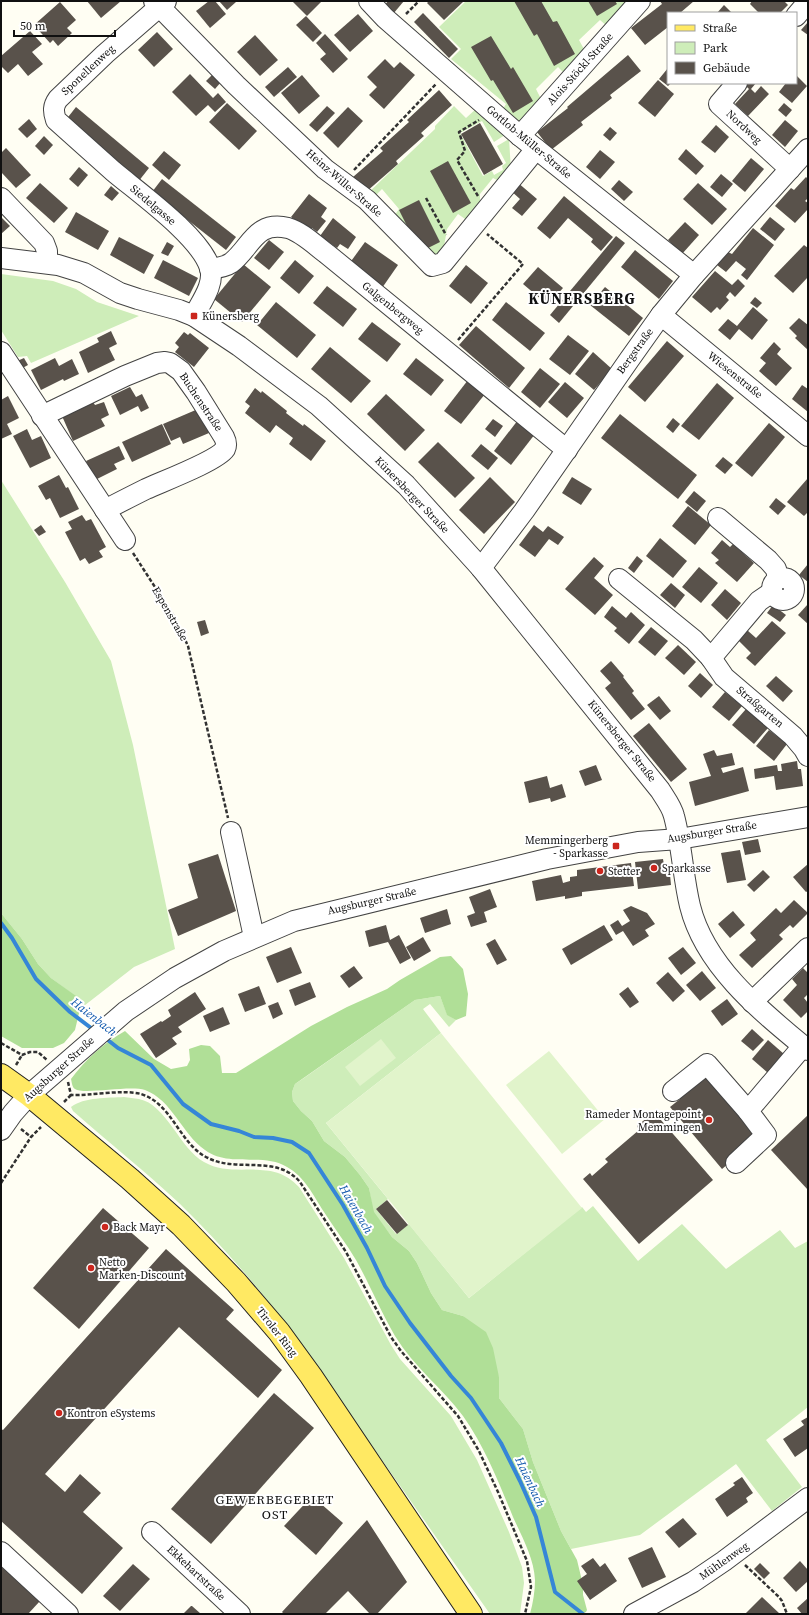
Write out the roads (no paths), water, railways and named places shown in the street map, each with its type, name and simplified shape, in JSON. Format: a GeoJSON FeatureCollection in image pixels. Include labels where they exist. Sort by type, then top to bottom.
{"type":"FeatureCollection","features":[{"type":"Feature","properties":{"kind":"main road","name":"Tiroler Ring"},"geometry":{"type":"LineString","coordinates":[[1,1075],[30,1095],[130,1179],[180,1225],[236,1282],[279,1332],[311,1376],[471,1614]]}},
{"type":"Feature","properties":{"kind":"street","name":"Gottlob-Müller-Straße"},"geometry":{"type":"LineString","coordinates":[[369,1],[385,18],[520,136],[694,276]]}},
{"type":"Feature","properties":{"kind":"street","name":"Alois-Stöckl-Straße"},"geometry":{"type":"LineString","coordinates":[[520,136],[640,1]]}},
{"type":"Feature","properties":{"kind":"street"},"geometry":{"type":"LineString","coordinates":[[797,15],[808,2]]}},
{"type":"Feature","properties":{"kind":"street","name":"Sponellenweg"},"geometry":{"type":"LineString","coordinates":[[53,112],[58,99],[160,3]]}},
{"type":"Feature","properties":{"kind":"street","name":"Heinz-Willer-Straße"},"geometry":{"type":"LineString","coordinates":[[160,3],[236,84],[325,169],[367,200],[432,266],[443,263],[536,149]]}},
{"type":"Feature","properties":{"kind":"street","name":"Nordweg"},"geometry":{"type":"LineString","coordinates":[[736,84],[719,104],[790,169]]}},
{"type":"Feature","properties":{"kind":"street","name":"Siedelgasse"},"geometry":{"type":"LineString","coordinates":[[53,112],[56,120],[190,237],[204,254],[210,269]]}},
{"type":"Feature","properties":{"kind":"street","name":"Bergstraße"},"geometry":{"type":"LineString","coordinates":[[481,568],[524,511],[661,316],[694,276],[808,149]]}},
{"type":"Feature","properties":{"kind":"street"},"geometry":{"type":"LineString","coordinates":[[1,198],[44,243],[47,252],[47,263]]}},
{"type":"Feature","properties":{"kind":"street","name":"Galgenbergweg"},"geometry":{"type":"LineString","coordinates":[[210,269],[226,266],[232,263],[254,237],[264,229],[289,228],[300,234],[327,254],[567,450]]}},
{"type":"Feature","properties":{"kind":"street","name":"Künersberger Straße"},"geometry":{"type":"LineString","coordinates":[[1,258],[47,263],[84,274],[120,293],[179,310],[194,316],[286,380],[345,429],[406,485],[481,568],[648,773],[660,790],[674,815],[690,905],[697,929],[721,967],[752,1002],[805,1048]]}},
{"type":"Feature","properties":{"kind":"street"},"geometry":{"type":"LineString","coordinates":[[194,316],[206,294],[210,282],[210,269]]}},
{"type":"Feature","properties":{"kind":"street","name":"Wiesenstraße"},"geometry":{"type":"LineString","coordinates":[[661,316],[771,404],[808,436]]}},
{"type":"Feature","properties":{"kind":"street"},"geometry":{"type":"LineString","coordinates":[[1,352],[125,540]]}},
{"type":"Feature","properties":{"kind":"street","name":"Buchenstraße"},"geometry":{"type":"LineString","coordinates":[[42,416],[125,376],[157,363],[170,363],[176,366],[196,392],[224,437],[226,443],[225,448],[221,453],[206,462],[105,510]]}},
{"type":"Feature","properties":{"kind":"street"},"geometry":{"type":"LineString","coordinates":[[711,658],[759,601],[788,588],[776,569],[768,560],[718,518]]}},
{"type":"Feature","properties":{"kind":"street","name":"Straßgarten"},"geometry":{"type":"LineString","coordinates":[[619,579],[688,635],[711,658],[724,677],[793,736],[808,756]]}},
{"type":"Feature","properties":{"kind":"street","name":"Augsburger Straße"},"geometry":{"type":"LineString","coordinates":[[1,1130],[13,1113],[30,1095],[107,1026],[126,1011],[175,978],[224,951],[294,921],[324,912],[547,858],[638,842],[679,839],[808,817]]}},
{"type":"Feature","properties":{"kind":"street"},"geometry":{"type":"LineString","coordinates":[[231,832],[254,937]]}},
{"type":"Feature","properties":{"kind":"street"},"geometry":{"type":"LineString","coordinates":[[752,1002],[808,948]]}},
{"type":"Feature","properties":{"kind":"street"},"geometry":{"type":"LineString","coordinates":[[748,1111],[805,1048]]}},
{"type":"Feature","properties":{"kind":"street"},"geometry":{"type":"LineString","coordinates":[[673,1091],[707,1064],[748,1111],[766,1135],[736,1162]]}},
{"type":"Feature","properties":{"kind":"street","name":"Mühlenweg"},"geometry":{"type":"LineString","coordinates":[[634,1614],[693,1582],[735,1554],[808,1498]]}},
{"type":"Feature","properties":{"kind":"street","name":"Ekkehartstraße"},"geometry":{"type":"LineString","coordinates":[[152,1532],[240,1614]]}},
{"type":"Feature","properties":{"kind":"street"},"geometry":{"type":"LineString","coordinates":[[1,1552],[68,1614]]}},
{"type":"Feature","properties":{"kind":"waterway","name":"Haienbach"},"geometry":{"type":"LineString","coordinates":[[1,923],[12,938],[36,979],[70,1012],[95,1031]]}},
{"type":"Feature","properties":{"kind":"waterway","name":"Haienbach"},"geometry":{"type":"LineString","coordinates":[[104,1037],[118,1048],[151,1065],[183,1104],[211,1124],[239,1131],[254,1137],[273,1138],[292,1142],[309,1153],[343,1205],[367,1248],[385,1286],[410,1323],[451,1376],[471,1398],[501,1443],[536,1517],[555,1592],[583,1614]]}},
{"type":"Feature","properties":{"kind":"place","name":"Künersberg"},"geometry":{"type":"Point","coordinates":[194,316]}},
{"type":"Feature","properties":{"kind":"place","name":"Memmingerberg - Sparkasse"},"geometry":{"type":"Point","coordinates":[616,846]}},
{"type":"Feature","properties":{"kind":"place","name":"Sparkasse"},"geometry":{"type":"Point","coordinates":[654,868]}},
{"type":"Feature","properties":{"kind":"place","name":"Stetter"},"geometry":{"type":"Point","coordinates":[600,871]}},
{"type":"Feature","properties":{"kind":"place","name":"Rameder Montagepoint Memmingen"},"geometry":{"type":"Point","coordinates":[709,1120]}},
{"type":"Feature","properties":{"kind":"place","name":"Back Mayr"},"geometry":{"type":"Point","coordinates":[105,1227]}},
{"type":"Feature","properties":{"kind":"place","name":"Netto Marken-Discount"},"geometry":{"type":"Point","coordinates":[91,1268]}},
{"type":"Feature","properties":{"kind":"place","name":"Kontron eSystems"},"geometry":{"type":"Point","coordinates":[59,1413]}},
{"type":"Feature","properties":{"kind":"district","name":"KÜNERSBERG"},"geometry":{"type":"Point","coordinates":[582,298]}},
{"type":"Feature","properties":{"kind":"district","name":"GEWERBEGEBIET OST"},"geometry":{"type":"Point","coordinates":[275,1506]}}]}
